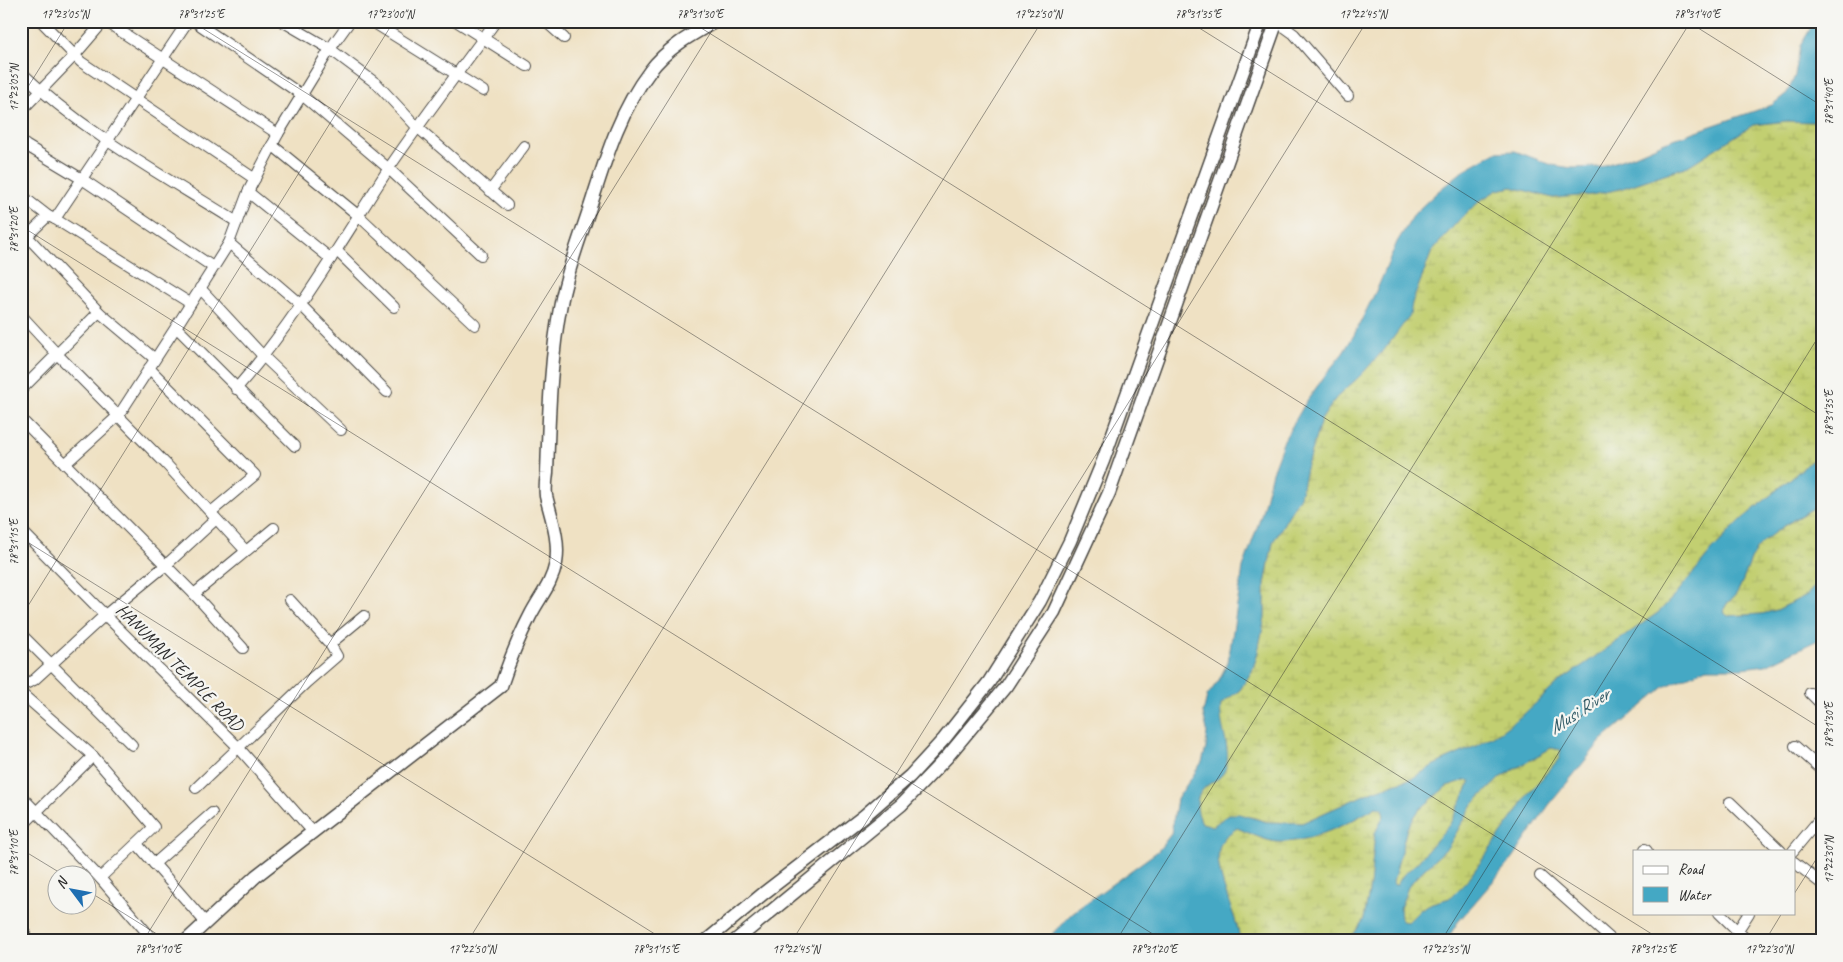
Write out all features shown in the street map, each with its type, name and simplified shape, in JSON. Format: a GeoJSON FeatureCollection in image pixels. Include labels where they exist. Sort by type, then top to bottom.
{"type":"FeatureCollection","features":[{"type":"Feature","properties":{"kind":"street"},"geometry":{"type":"LineString","coordinates":[[41,21],[74,56],[255,179]]}},
{"type":"Feature","properties":{"kind":"street"},"geometry":{"type":"LineString","coordinates":[[21,111],[105,21],[278,134]]}},
{"type":"Feature","properties":{"kind":"street"},"geometry":{"type":"LineString","coordinates":[[155,359],[99,312],[23,236],[51,218],[82,179],[188,21]]}},
{"type":"Feature","properties":{"kind":"street"},"geometry":{"type":"LineString","coordinates":[[194,21],[302,95],[389,169],[481,255]]}},
{"type":"Feature","properties":{"kind":"street"},"geometry":{"type":"LineString","coordinates":[[282,21],[330,49],[377,84],[417,127],[507,205]]}},
{"type":"Feature","properties":{"kind":"street"},"geometry":{"type":"LineString","coordinates":[[65,464],[119,415],[176,327],[229,243],[248,192],[278,134],[330,49],[350,21]]}},
{"type":"Feature","properties":{"kind":"street"},"geometry":{"type":"LineString","coordinates":[[371,21],[483,90]]}},
{"type":"Feature","properties":{"kind":"street"},"geometry":{"type":"LineString","coordinates":[[456,21],[528,66]]}},
{"type":"Feature","properties":{"kind":"street"},"geometry":{"type":"LineString","coordinates":[[236,390],[264,357],[334,255],[417,127],[496,21]]}},
{"type":"Feature","properties":{"kind":"street"},"geometry":{"type":"LineString","coordinates":[[545,21],[564,38]]}},
{"type":"Feature","properties":{"kind":"street"},"geometry":{"type":"LineString","coordinates":[[186,941],[256,876],[501,686],[519,638],[531,614],[552,581],[556,560],[555,528],[546,494],[549,410],[561,303],[579,236],[606,156],[621,119],[638,87],[650,70],[679,42],[716,21]]}},
{"type":"Feature","properties":{"kind":"street"},"geometry":{"type":"LineString","coordinates":[[706,941],[764,893],[864,816],[910,776],[944,739],[989,682],[1040,601],[1070,541],[1103,461],[1262,21]]}},
{"type":"Feature","properties":{"kind":"street"},"geometry":{"type":"LineString","coordinates":[[735,941],[901,805],[928,778],[1006,686],[1054,612],[1109,493],[1277,21],[1294,34],[1348,96]]}},
{"type":"Feature","properties":{"kind":"street"},"geometry":{"type":"LineString","coordinates":[[21,72],[40,91],[107,140],[237,222]]}},
{"type":"Feature","properties":{"kind":"street"},"geometry":{"type":"LineString","coordinates":[[21,141],[82,179],[213,267]]}},
{"type":"Feature","properties":{"kind":"street"},"geometry":{"type":"LineString","coordinates":[[272,145],[359,216],[475,324]]}},
{"type":"Feature","properties":{"kind":"street"},"geometry":{"type":"LineString","coordinates":[[490,191],[524,146]]}},
{"type":"Feature","properties":{"kind":"street"},"geometry":{"type":"LineString","coordinates":[[248,192],[334,255],[394,307]]}},
{"type":"Feature","properties":{"kind":"street"},"geometry":{"type":"LineString","coordinates":[[21,195],[51,218],[190,303]]}},
{"type":"Feature","properties":{"kind":"street"},"geometry":{"type":"LineString","coordinates":[[229,243],[300,304],[387,392]]}},
{"type":"Feature","properties":{"kind":"street"},"geometry":{"type":"LineString","coordinates":[[200,288],[264,357],[342,430]]}},
{"type":"Feature","properties":{"kind":"street"},"geometry":{"type":"LineString","coordinates":[[21,390],[99,312]]}},
{"type":"Feature","properties":{"kind":"street"},"geometry":{"type":"LineString","coordinates":[[21,315],[57,354],[119,415],[245,550]]}},
{"type":"Feature","properties":{"kind":"street"},"geometry":{"type":"LineString","coordinates":[[176,327],[236,390],[295,446]]}},
{"type":"Feature","properties":{"kind":"street"},"geometry":{"type":"LineString","coordinates":[[21,686],[34,680],[105,615],[166,565],[254,475],[149,368]]}},
{"type":"Feature","properties":{"kind":"street"},"geometry":{"type":"LineString","coordinates":[[21,419],[166,565],[244,648]]}},
{"type":"Feature","properties":{"kind":"street"},"geometry":{"type":"LineString","coordinates":[[194,594],[274,528]]}},
{"type":"Feature","properties":{"kind":"street","name":"HANUMAN TEMPLE ROAD"},"geometry":{"type":"LineString","coordinates":[[21,530],[238,747],[312,831]]}},
{"type":"Feature","properties":{"kind":"street"},"geometry":{"type":"LineString","coordinates":[[196,788],[307,682],[337,656],[330,644],[290,600]]}},
{"type":"Feature","properties":{"kind":"street"},"geometry":{"type":"LineString","coordinates":[[330,644],[364,616]]}},
{"type":"Feature","properties":{"kind":"street"},"geometry":{"type":"LineString","coordinates":[[21,634],[132,745]]}},
{"type":"Feature","properties":{"kind":"street"},"geometry":{"type":"LineString","coordinates":[[21,693],[93,756],[154,827],[100,878]]}},
{"type":"Feature","properties":{"kind":"street"},"geometry":{"type":"LineString","coordinates":[[1810,693],[1822,705]]}},
{"type":"Feature","properties":{"kind":"street"},"geometry":{"type":"LineString","coordinates":[[1795,746],[1822,770]]}},
{"type":"Feature","properties":{"kind":"street"},"geometry":{"type":"LineString","coordinates":[[21,827],[93,756]]}},
{"type":"Feature","properties":{"kind":"street"},"geometry":{"type":"LineString","coordinates":[[21,796],[100,878],[154,941]]}},
{"type":"Feature","properties":{"kind":"street"},"geometry":{"type":"LineString","coordinates":[[1730,802],[1780,850]]}},
{"type":"Feature","properties":{"kind":"street"},"geometry":{"type":"LineString","coordinates":[[154,864],[212,813]]}},
{"type":"Feature","properties":{"kind":"street"},"geometry":{"type":"LineString","coordinates":[[1794,850],[1822,816]]}},
{"type":"Feature","properties":{"kind":"street"},"geometry":{"type":"LineString","coordinates":[[137,844],[206,923]]}},
{"type":"Feature","properties":{"kind":"street"},"geometry":{"type":"LineString","coordinates":[[1796,864],[1822,884]]}},
{"type":"Feature","properties":{"kind":"street"},"geometry":{"type":"LineString","coordinates":[[1540,876],[1613,941]]}},
{"type":"Feature","properties":{"kind":"street"},"geometry":{"type":"LineString","coordinates":[[1719,914],[1748,941]]}},
{"type":"Feature","properties":{"kind":"street"},"geometry":{"type":"LineString","coordinates":[[1738,930],[1748,914]]}},
{"type":"Feature","properties":{"kind":"green space"},"geometry":{"type":"Polygon","coordinates":[[[1822,120],[1822,452],[1740,521],[1713,549],[1659,612],[1559,682],[1524,714],[1500,732],[1476,746],[1434,765],[1413,778],[1373,791],[1302,823],[1267,822],[1252,817],[1229,814],[1213,826],[1202,823],[1197,801],[1202,790],[1220,777],[1227,748],[1219,714],[1221,703],[1240,690],[1252,671],[1265,617],[1265,584],[1273,542],[1300,496],[1306,468],[1321,420],[1336,398],[1361,375],[1388,345],[1409,315],[1432,251],[1459,220],[1481,200],[1497,190],[1512,187],[1553,198],[1591,195],[1620,189],[1688,166],[1753,125],[1786,121],[1816,122],[1822,120]]]}},
{"type":"Feature","properties":{"kind":"green space"},"geometry":{"type":"Polygon","coordinates":[[[1822,504],[1822,561],[1816,573],[1815,586],[1807,595],[1777,610],[1762,614],[1728,616],[1723,613],[1738,591],[1755,551],[1760,545],[1786,525],[1822,504]]]}},
{"type":"Feature","properties":{"kind":"green space"},"geometry":{"type":"Polygon","coordinates":[[[1551,748],[1562,750],[1559,759],[1527,795],[1517,812],[1467,881],[1450,898],[1432,903],[1421,909],[1408,922],[1401,921],[1400,908],[1408,887],[1448,847],[1473,804],[1501,777],[1551,748]]]}},
{"type":"Feature","properties":{"kind":"green space"},"geometry":{"type":"Polygon","coordinates":[[[1466,780],[1471,781],[1450,824],[1417,863],[1403,875],[1397,885],[1394,885],[1393,882],[1407,828],[1419,810],[1447,786],[1466,780]]]}},
{"type":"Feature","properties":{"kind":"green space"},"geometry":{"type":"Polygon","coordinates":[[[1376,807],[1382,808],[1384,816],[1375,833],[1370,887],[1364,919],[1349,941],[1240,941],[1218,859],[1220,847],[1225,837],[1237,828],[1278,842],[1303,839],[1329,831],[1376,807]]]}},
{"type":"Feature","properties":{"kind":"water","name":"Musi River"},"geometry":{"type":"Polygon","coordinates":[[[1822,21],[1822,120],[1816,122],[1786,121],[1753,125],[1688,166],[1620,189],[1591,195],[1553,198],[1512,187],[1497,190],[1481,200],[1459,220],[1432,251],[1412,303],[1410,315],[1388,345],[1361,375],[1336,398],[1321,420],[1306,468],[1300,496],[1273,542],[1265,584],[1265,617],[1252,671],[1240,690],[1221,704],[1221,720],[1227,754],[1225,770],[1220,777],[1200,793],[1197,802],[1198,813],[1202,823],[1213,826],[1229,814],[1239,814],[1267,822],[1302,823],[1373,791],[1413,778],[1434,765],[1476,746],[1500,732],[1524,714],[1559,682],[1659,612],[1713,549],[1740,521],[1822,452],[1822,504],[1786,525],[1760,545],[1755,551],[1738,591],[1726,605],[1723,612],[1728,616],[1762,614],[1777,610],[1807,595],[1815,586],[1816,573],[1822,561],[1822,638],[1766,665],[1743,668],[1707,668],[1664,687],[1601,741],[1549,805],[1513,858],[1458,922],[1446,941],[1349,941],[1364,919],[1370,887],[1375,833],[1384,816],[1382,808],[1376,807],[1329,831],[1303,839],[1278,842],[1237,828],[1225,837],[1220,847],[1218,859],[1240,941],[1046,941],[1072,913],[1158,851],[1171,834],[1177,799],[1202,762],[1206,748],[1207,730],[1203,713],[1207,696],[1219,680],[1228,662],[1243,568],[1261,516],[1272,472],[1284,440],[1306,402],[1343,353],[1354,335],[1378,287],[1397,242],[1415,213],[1464,170],[1496,152],[1515,151],[1552,165],[1572,168],[1600,167],[1772,105],[1787,93],[1795,76],[1800,46],[1814,23],[1822,21]],[[1551,748],[1501,777],[1473,804],[1448,847],[1408,887],[1400,908],[1401,921],[1408,922],[1421,909],[1432,903],[1450,898],[1467,881],[1517,812],[1527,795],[1559,759],[1561,750],[1551,748]],[[1466,780],[1447,786],[1419,810],[1407,828],[1393,882],[1394,885],[1397,885],[1403,875],[1417,863],[1450,824],[1471,781],[1466,780]]]}}]}
